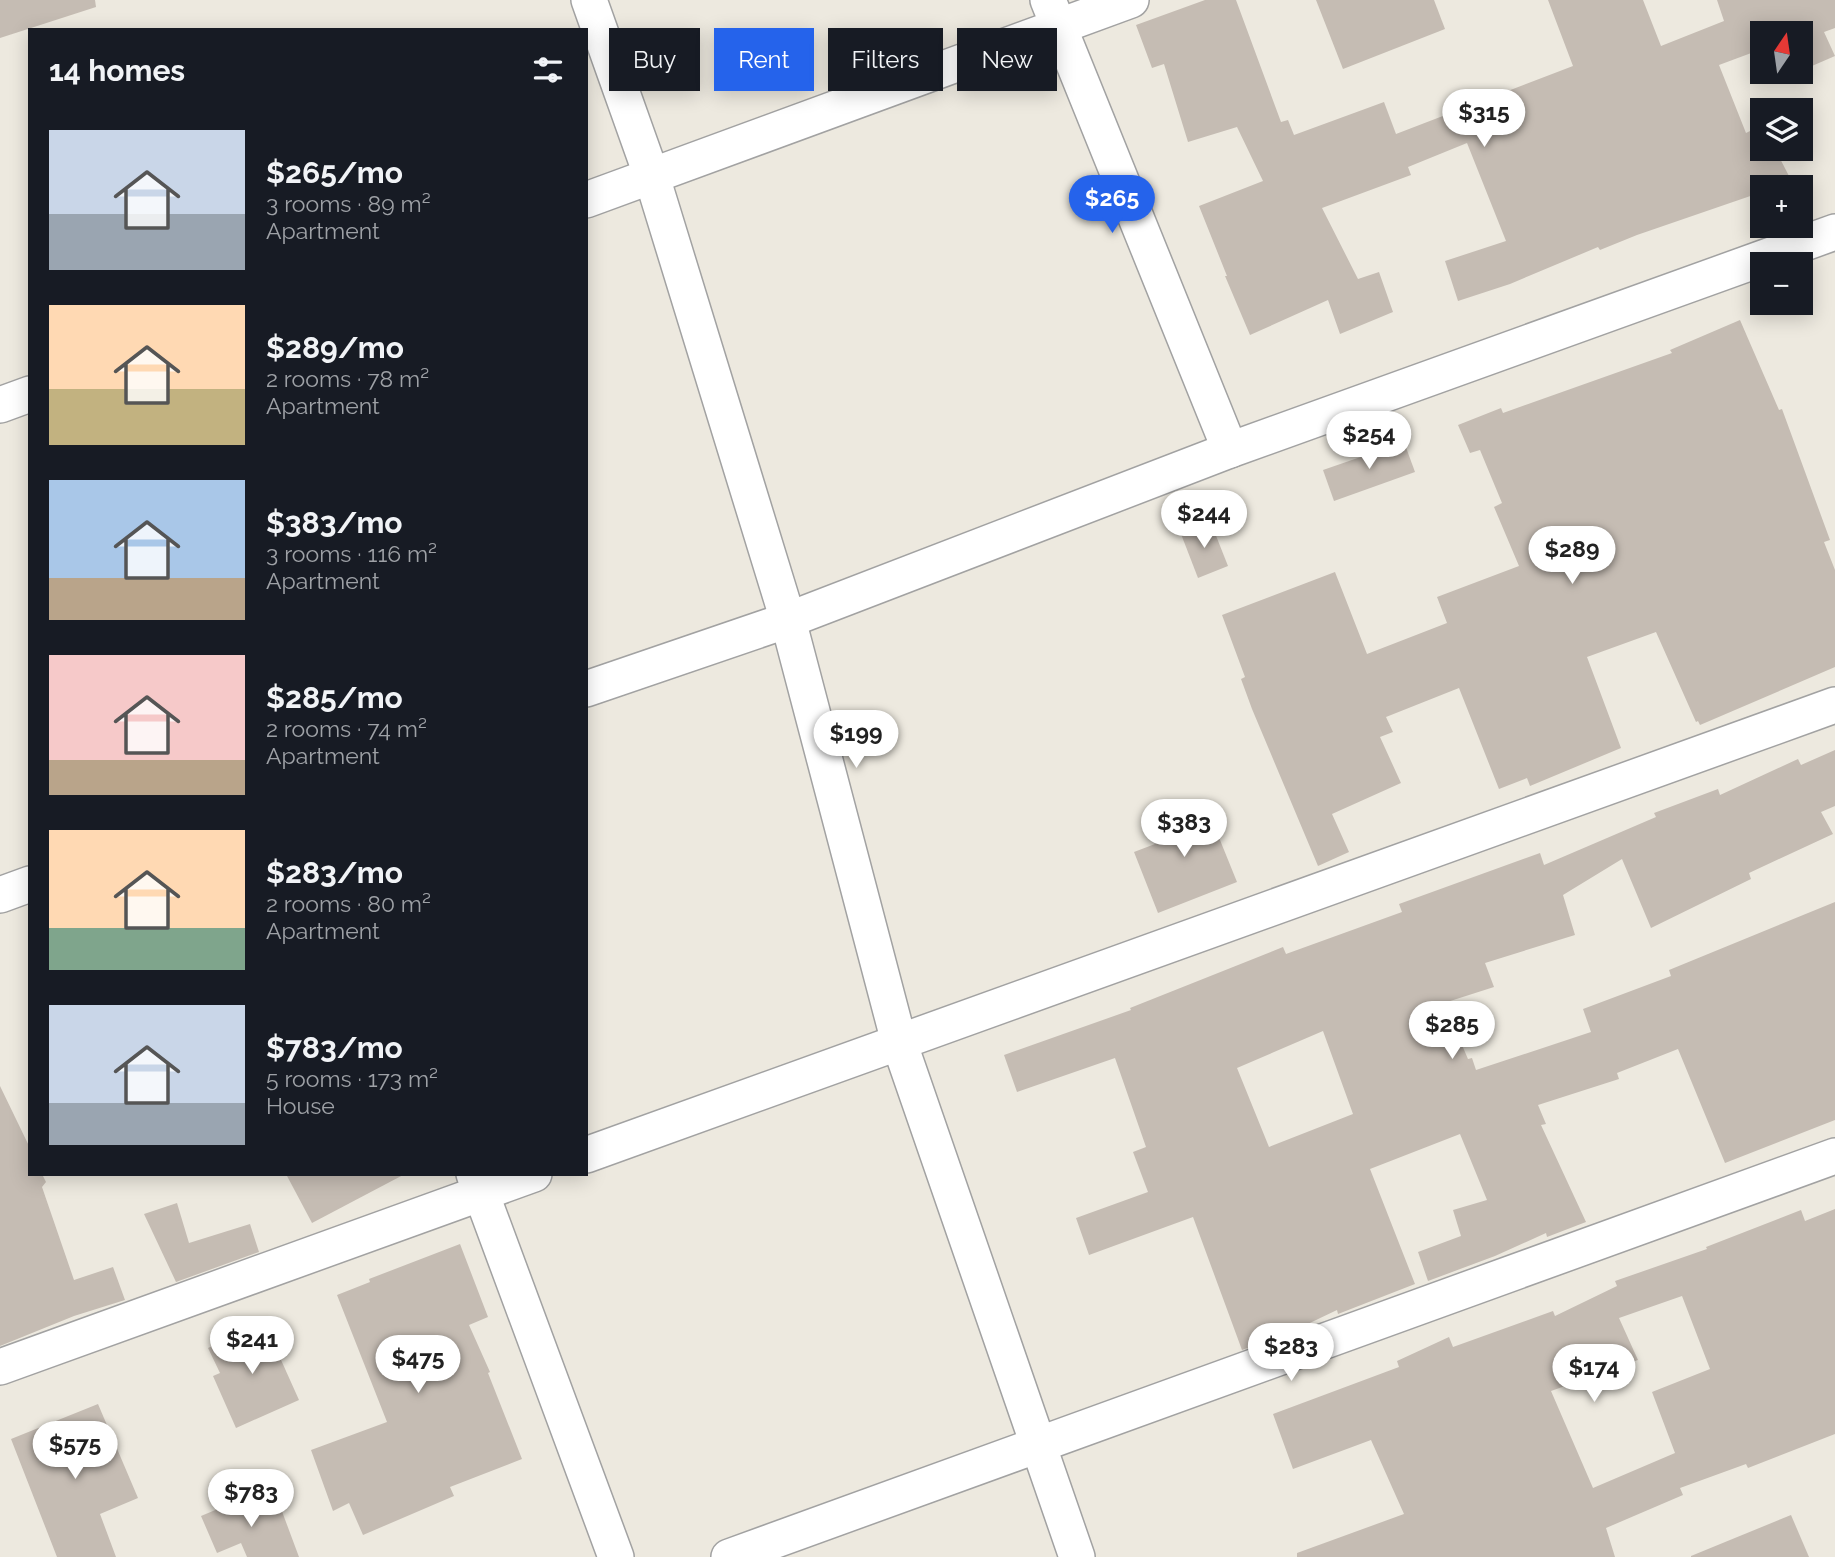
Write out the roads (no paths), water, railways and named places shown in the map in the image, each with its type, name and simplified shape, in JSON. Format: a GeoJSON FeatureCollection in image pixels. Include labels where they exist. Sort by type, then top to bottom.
{"type":"FeatureCollection","features":[{"type":"Feature","properties":{"kind":"street"},"geometry":{"type":"LineString","coordinates":[[589,0],[652,177],[788,620],[899,1042],[1077,1557]]}},
{"type":"Feature","properties":{"kind":"street"},"geometry":{"type":"LineString","coordinates":[[588,199],[652,177],[1053,14],[1131,0]]}},
{"type":"Feature","properties":{"kind":"street"},"geometry":{"type":"LineString","coordinates":[[1053,14],[1230,450]]}},
{"type":"Feature","properties":{"kind":"street"},"geometry":{"type":"LineString","coordinates":[[588,688],[788,620],[1230,450],[1835,232]]}},
{"type":"Feature","properties":{"kind":"street"},"geometry":{"type":"LineString","coordinates":[[0,405],[28,395]]}},
{"type":"Feature","properties":{"kind":"street"},"geometry":{"type":"LineString","coordinates":[[588,1155],[1835,705]]}},
{"type":"Feature","properties":{"kind":"street"},"geometry":{"type":"LineString","coordinates":[[0,895],[28,885]]}},
{"type":"Feature","properties":{"kind":"street"},"geometry":{"type":"LineString","coordinates":[[729,1557],[1835,1156]]}},
{"type":"Feature","properties":{"kind":"street"},"geometry":{"type":"LineString","coordinates":[[0,1367],[477,1184],[523,1176]]}},
{"type":"Feature","properties":{"kind":"street"},"geometry":{"type":"LineString","coordinates":[[477,1184],[616,1557]]}}]}
